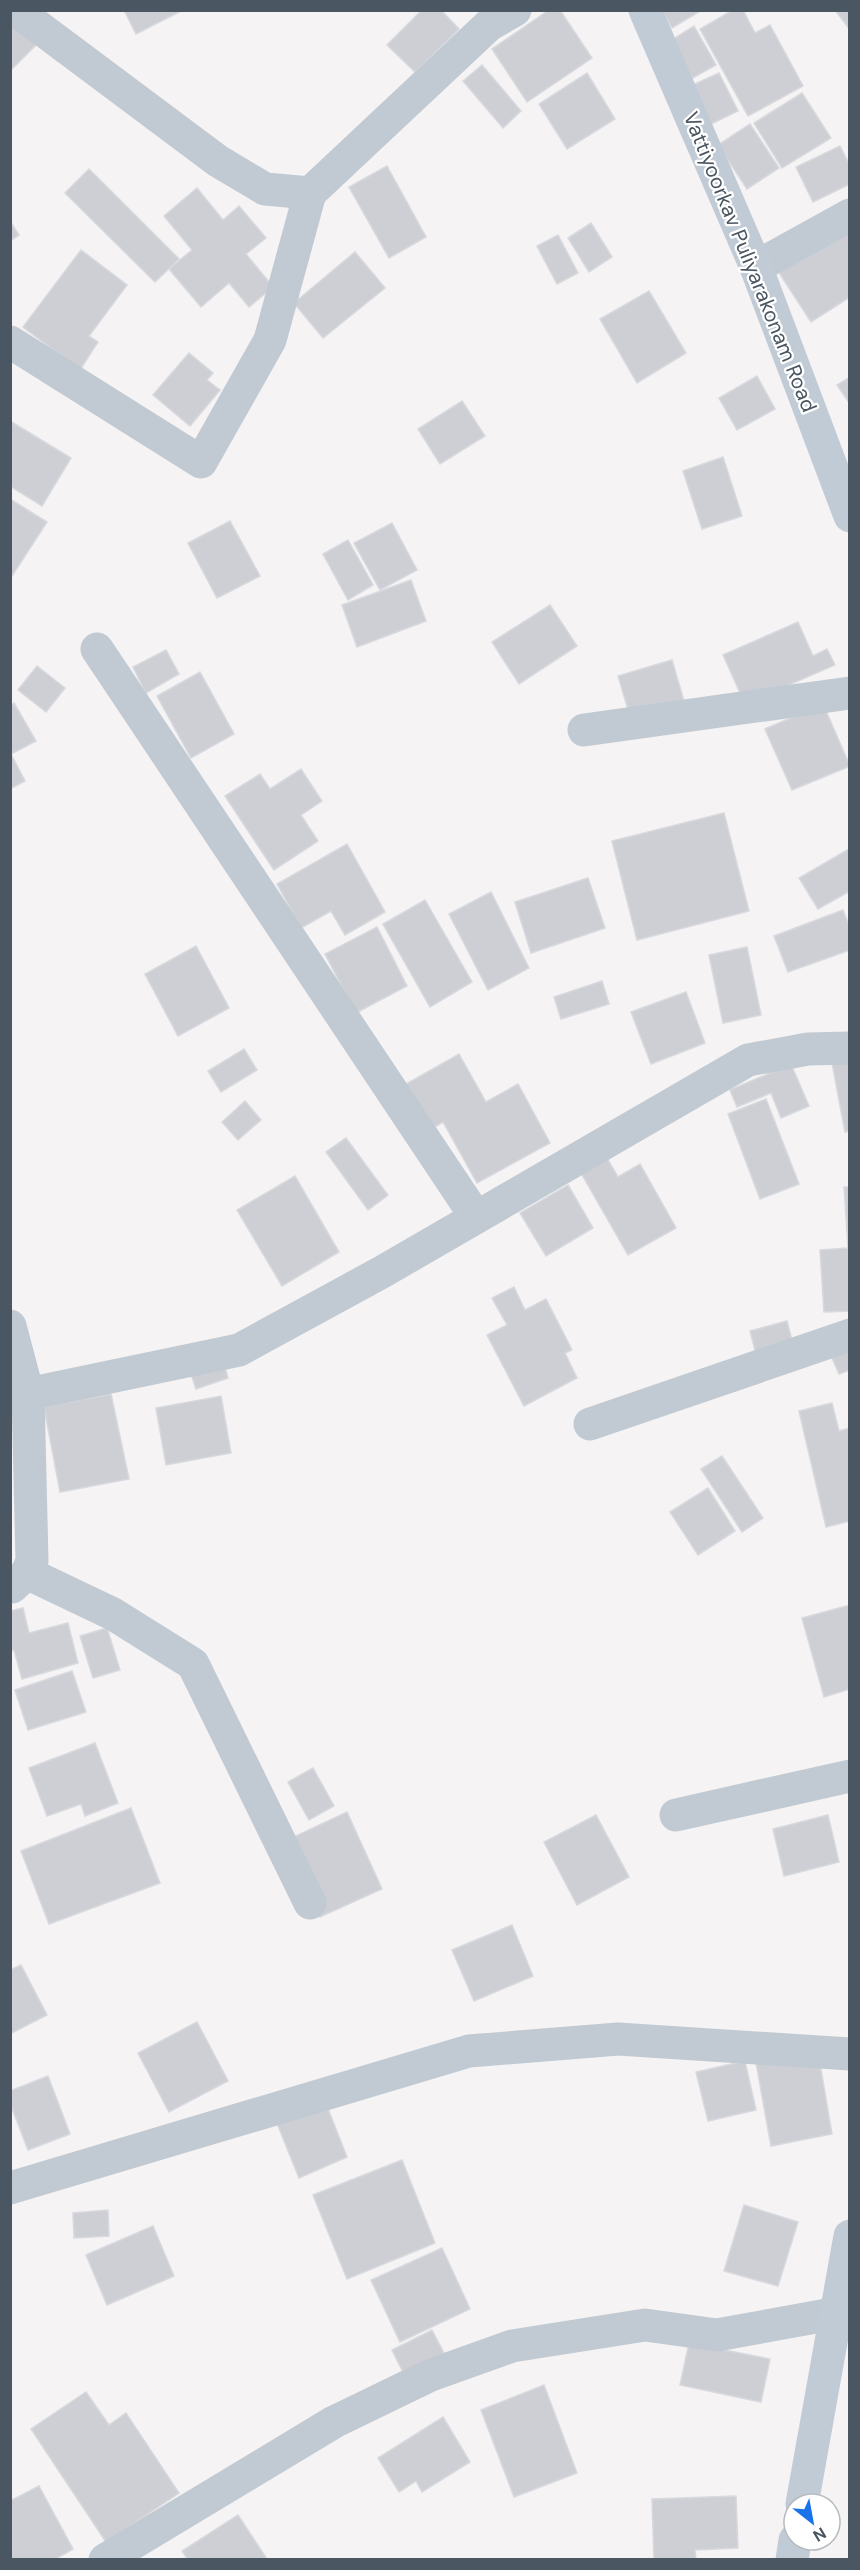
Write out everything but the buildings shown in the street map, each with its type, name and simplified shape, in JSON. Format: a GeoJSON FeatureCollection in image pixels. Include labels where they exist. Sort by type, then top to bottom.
{"type":"FeatureCollection","features":[{"type":"Feature","properties":{"kind":"main road","name":"Vattiyoorkav Puliyarakonam Road"},"geometry":{"type":"LineString","coordinates":[[645,10],[756,267],[849,516]]}},
{"type":"Feature","properties":{"kind":"main road"},"geometry":{"type":"LineString","coordinates":[[805,2492],[840,2328],[849,2236]]}},
{"type":"Feature","properties":{"kind":"street"},"geometry":{"type":"LineString","coordinates":[[16,10],[219,161],[265,189],[310,193]]}},
{"type":"Feature","properties":{"kind":"street"},"geometry":{"type":"LineString","coordinates":[[11,343],[201,462],[270,340],[310,193],[493,15]]}},
{"type":"Feature","properties":{"kind":"street"},"geometry":{"type":"LineString","coordinates":[[756,267],[849,215]]}},
{"type":"Feature","properties":{"kind":"street"},"geometry":{"type":"LineString","coordinates":[[97,649],[476,1217]]}},
{"type":"Feature","properties":{"kind":"street"},"geometry":{"type":"LineString","coordinates":[[584,730],[849,693]]}},
{"type":"Feature","properties":{"kind":"street"},"geometry":{"type":"LineString","coordinates":[[19,1396],[239,1350],[283,1328],[748,1060],[808,1049],[849,1048]]}},
{"type":"Feature","properties":{"kind":"street"},"geometry":{"type":"LineString","coordinates":[[10,1326],[19,1396],[32,1562],[19,1580],[113,1614],[193,1664],[310,1903]]}},
{"type":"Feature","properties":{"kind":"street"},"geometry":{"type":"LineString","coordinates":[[590,1424],[849,1335]]}},
{"type":"Feature","properties":{"kind":"street"},"geometry":{"type":"LineString","coordinates":[[676,1815],[849,1776]]}},
{"type":"Feature","properties":{"kind":"street"},"geometry":{"type":"LineString","coordinates":[[10,2188],[469,2051],[618,2039],[849,2054]]}},
{"type":"Feature","properties":{"kind":"street"},"geometry":{"type":"LineString","coordinates":[[105,2559],[334,2422],[431,2375],[512,2346],[645,2325],[717,2335],[840,2328]]}}]}
